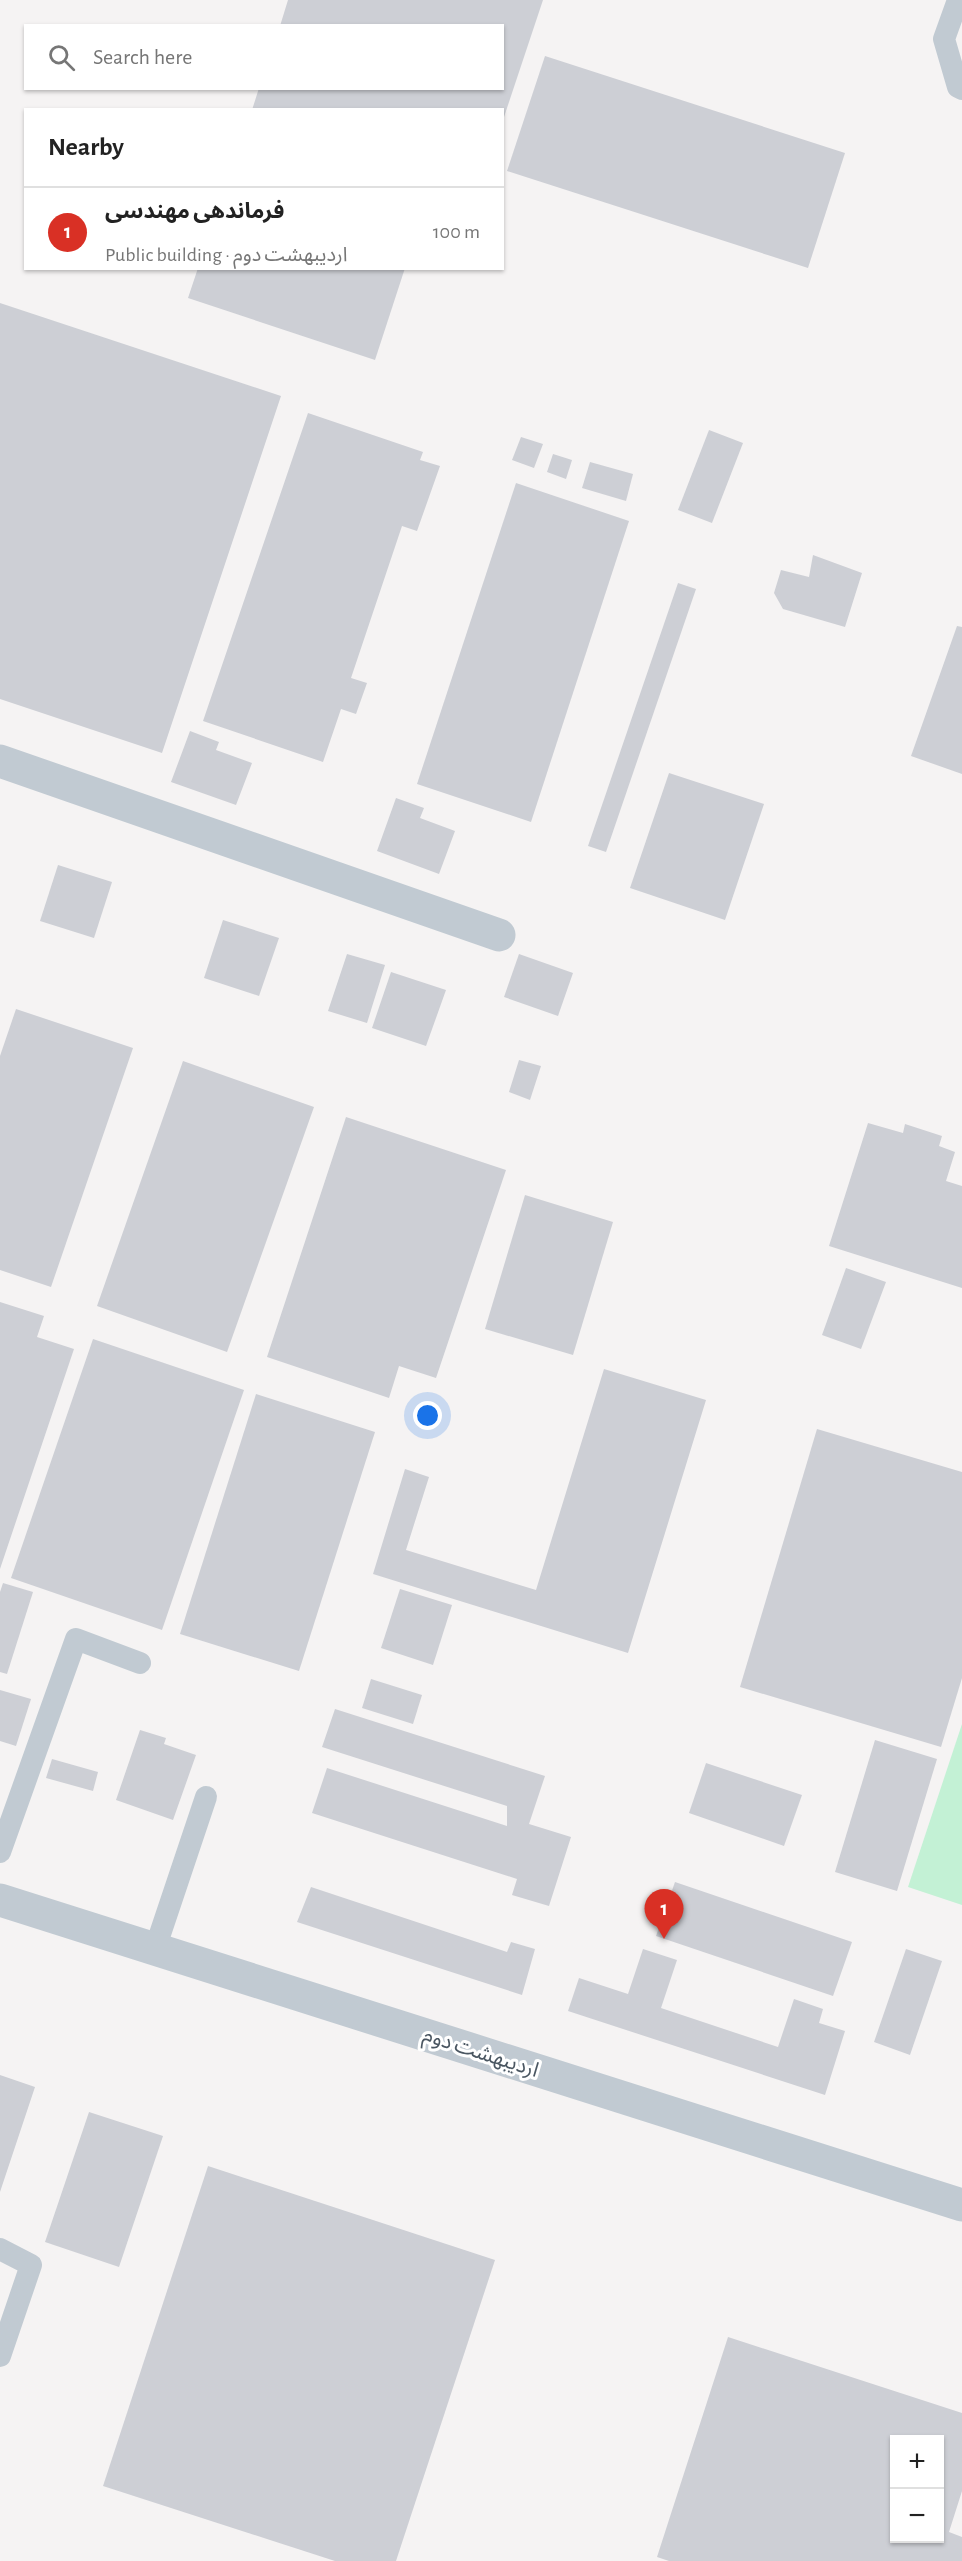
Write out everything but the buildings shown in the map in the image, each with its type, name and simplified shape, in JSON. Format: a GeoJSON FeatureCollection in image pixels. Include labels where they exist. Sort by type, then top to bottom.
{"type":"FeatureCollection","features":[{"type":"Feature","properties":{"kind":"street"},"geometry":{"type":"LineString","coordinates":[[0,761],[499,935]]}},
{"type":"Feature","properties":{"kind":"street","name":"اردیبهشت دوم"},"geometry":{"type":"LineString","coordinates":[[0,1900],[962,2205]]}},
{"type":"Feature","properties":{"kind":"lane"},"geometry":{"type":"LineString","coordinates":[[958,0],[944,39],[958,87],[962,89]]}},
{"type":"Feature","properties":{"kind":"lane"},"geometry":{"type":"LineString","coordinates":[[0,1852],[76,1639],[140,1663]]}},
{"type":"Feature","properties":{"kind":"lane"},"geometry":{"type":"LineString","coordinates":[[155,1949],[206,1797]]}},
{"type":"Feature","properties":{"kind":"lane"},"geometry":{"type":"LineString","coordinates":[[0,2249],[31,2265],[0,2356]]}},
{"type":"Feature","properties":{"kind":"green space"},"geometry":{"type":"Polygon","coordinates":[[[962,1724],[962,1905],[908,1887],[962,1724]]]}},
{"type":"Feature","properties":{"kind":"place","name":"فرماندهی مهندسی"},"geometry":{"type":"Point","coordinates":[664,1939]}}]}
